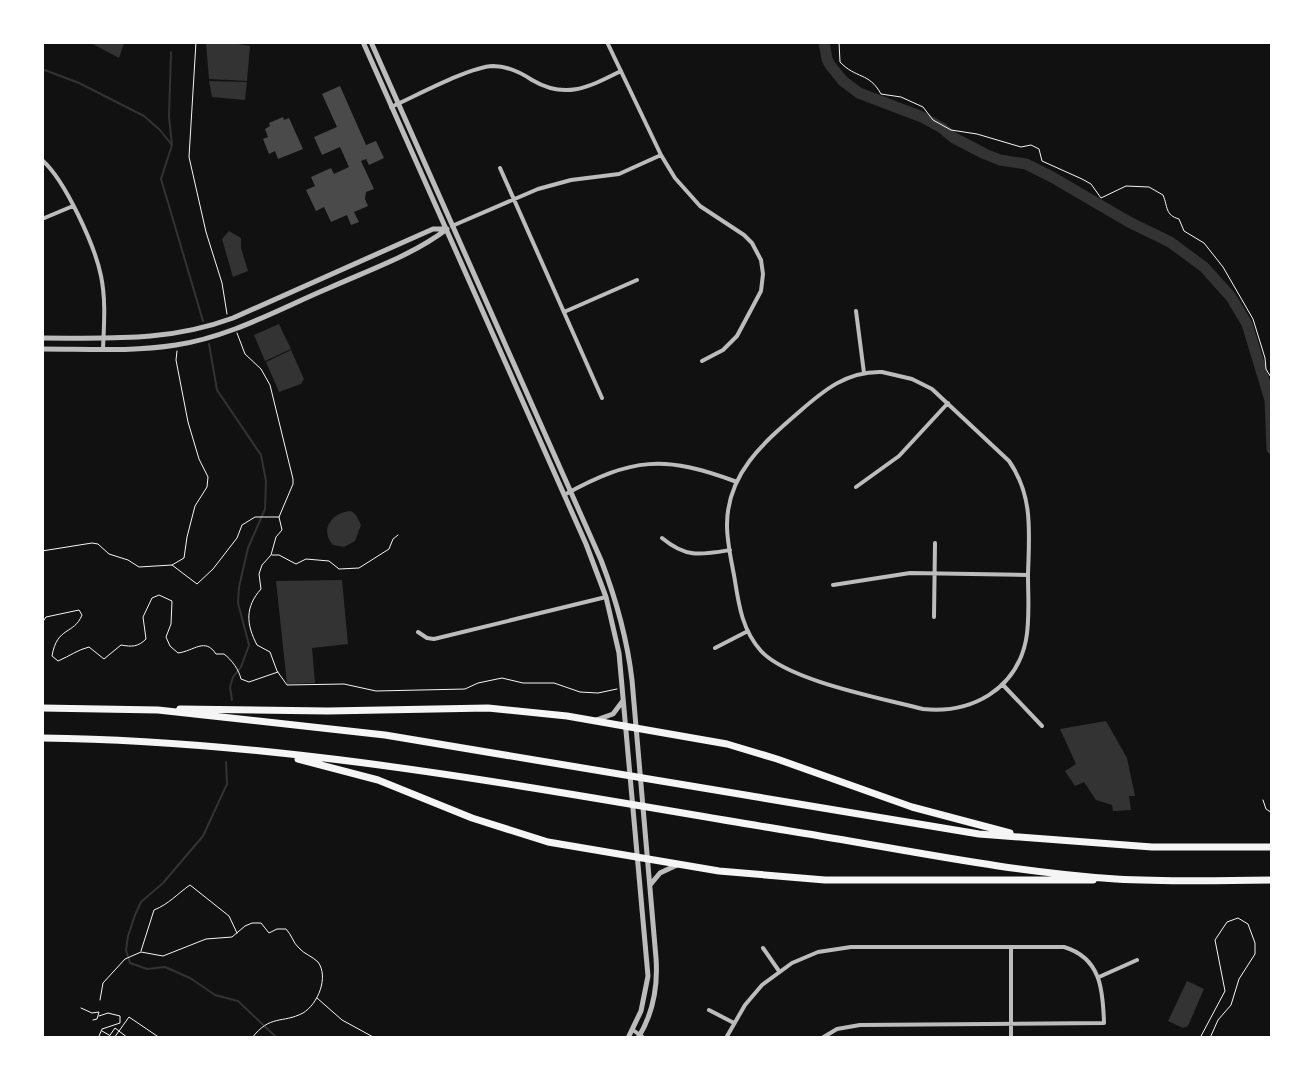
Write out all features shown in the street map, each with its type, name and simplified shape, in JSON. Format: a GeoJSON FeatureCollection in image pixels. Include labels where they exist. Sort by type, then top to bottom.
{"type":"FeatureCollection","features":[{"type":"Feature","properties":{"kind":"highway"},"geometry":{"type":"LineString","coordinates":[[42,708],[158,710],[200,708],[328,711],[488,708],[567,716],[727,744],[777,759],[912,807],[1032,838]]}},
{"type":"Feature","properties":{"kind":"highway"},"geometry":{"type":"LineString","coordinates":[[158,710],[386,736],[980,834],[1152,847],[1272,847]]}},
{"type":"Feature","properties":{"kind":"highway"},"geometry":{"type":"LineString","coordinates":[[42,738],[162,741],[271,752],[460,776],[992,865],[1115,879]]}},
{"type":"Feature","properties":{"kind":"highway"},"geometry":{"type":"LineString","coordinates":[[271,752],[378,780],[472,818],[548,842],[754,875],[825,880],[1272,880]]}},
{"type":"Feature","properties":{"kind":"street"},"geometry":{"type":"LineString","coordinates":[[363,42],[564,495],[606,597],[619,653],[648,976],[641,1011],[628,1038]]}},
{"type":"Feature","properties":{"kind":"street"},"geometry":{"type":"LineString","coordinates":[[371,42],[571,491],[601,560],[616,603],[629,653],[657,975],[653,1002],[641,1037],[633,1030]]}},
{"type":"Feature","properties":{"kind":"street"},"geometry":{"type":"LineString","coordinates":[[607,42],[661,155],[680,186],[696,202],[748,238],[758,254],[762,266],[761,291],[737,336],[723,350],[702,362]]}},
{"type":"Feature","properties":{"kind":"street"},"geometry":{"type":"LineString","coordinates":[[391,107],[478,68],[490,66],[508,68],[542,86],[565,91],[586,87],[621,71]]}},
{"type":"Feature","properties":{"kind":"street"},"geometry":{"type":"LineString","coordinates":[[42,349],[160,347],[220,334],[384,264],[437,238],[452,226],[514,199],[561,182],[626,172],[661,155]]}},
{"type":"Feature","properties":{"kind":"street"},"geometry":{"type":"LineString","coordinates":[[42,160],[58,176],[73,206],[101,275],[104,301],[103,349]]}},
{"type":"Feature","properties":{"kind":"street"},"geometry":{"type":"LineString","coordinates":[[500,168],[602,398]]}},
{"type":"Feature","properties":{"kind":"street"},"geometry":{"type":"LineString","coordinates":[[42,219],[73,206]]}},
{"type":"Feature","properties":{"kind":"street"},"geometry":{"type":"LineString","coordinates":[[42,338],[161,336],[208,327],[433,229],[446,230]]}},
{"type":"Feature","properties":{"kind":"street"},"geometry":{"type":"LineString","coordinates":[[564,312],[637,280]]}},
{"type":"Feature","properties":{"kind":"street"},"geometry":{"type":"LineString","coordinates":[[856,311],[864,373]]}},
{"type":"Feature","properties":{"kind":"street"},"geometry":{"type":"LineString","coordinates":[[864,373],[893,373],[912,378],[932,389],[1002,454],[1017,475],[1029,512],[1028,628],[1024,650],[1015,671],[1003,685],[989,696],[967,707],[941,711],[923,709],[790,672],[762,651],[748,631],[740,610],[727,525],[731,497],[737,482],[755,451],[822,392],[840,381],[864,373]]}},
{"type":"Feature","properties":{"kind":"street"},"geometry":{"type":"LineString","coordinates":[[856,487],[899,456],[948,403]]}},
{"type":"Feature","properties":{"kind":"street"},"geometry":{"type":"LineString","coordinates":[[564,495],[616,471],[654,463],[690,466],[737,482]]}},
{"type":"Feature","properties":{"kind":"street"},"geometry":{"type":"LineString","coordinates":[[662,538],[677,549],[694,554],[730,550]]}},
{"type":"Feature","properties":{"kind":"street"},"geometry":{"type":"LineString","coordinates":[[934,617],[935,543]]}},
{"type":"Feature","properties":{"kind":"street"},"geometry":{"type":"LineString","coordinates":[[833,585],[895,575],[1028,575]]}},
{"type":"Feature","properties":{"kind":"street"},"geometry":{"type":"LineString","coordinates":[[418,632],[427,638],[434,639],[606,597]]}},
{"type":"Feature","properties":{"kind":"street"},"geometry":{"type":"LineString","coordinates":[[715,648],[748,631]]}},
{"type":"Feature","properties":{"kind":"street"},"geometry":{"type":"LineString","coordinates":[[1003,685],[1042,726]]}},
{"type":"Feature","properties":{"kind":"street"},"geometry":{"type":"LineString","coordinates":[[591,720],[607,718],[618,710],[623,701]]}},
{"type":"Feature","properties":{"kind":"street"},"geometry":{"type":"LineString","coordinates":[[650,885],[661,873],[678,864]]}},
{"type":"Feature","properties":{"kind":"street"},"geometry":{"type":"LineString","coordinates":[[726,1038],[755,992],[779,971],[808,955],[842,948],[1052,946],[1070,949],[1087,960],[1099,976],[1103,990],[1104,1023],[851,1026],[837,1029],[822,1038]]}},
{"type":"Feature","properties":{"kind":"street"},"geometry":{"type":"LineString","coordinates":[[1010,947],[1011,1038]]}},
{"type":"Feature","properties":{"kind":"street"},"geometry":{"type":"LineString","coordinates":[[762,948],[779,971]]}},
{"type":"Feature","properties":{"kind":"street"},"geometry":{"type":"LineString","coordinates":[[1099,976],[1137,960]]}},
{"type":"Feature","properties":{"kind":"street"},"geometry":{"type":"LineString","coordinates":[[709,1010],[734,1023]]}},
{"type":"Feature","properties":{"kind":"path"},"geometry":{"type":"LineString","coordinates":[[196,42],[189,157],[204,224],[222,282],[229,319]]}},
{"type":"Feature","properties":{"kind":"path"},"geometry":{"type":"LineString","coordinates":[[839,42],[840,62],[852,74],[866,77],[875,82],[881,94],[901,97],[923,107],[934,120],[951,130],[977,134],[1021,147],[1031,145],[1039,149],[1042,161],[1082,179],[1090,184],[1102,198],[1126,186],[1150,187],[1163,195],[1166,210],[1171,216],[1179,219],[1184,231],[1208,246],[1223,266],[1253,319],[1265,358],[1266,369],[1272,379]]}},
{"type":"Feature","properties":{"kind":"path"},"geometry":{"type":"LineString","coordinates":[[237,332],[245,354],[261,369],[270,385],[293,479],[293,484],[279,516],[282,530],[276,536],[271,555],[262,565],[259,574],[261,589],[251,602],[248,616],[254,639],[262,649],[270,652],[278,672],[287,685],[344,684],[376,690],[465,689],[478,683],[502,678],[523,682],[554,683],[580,692],[598,693],[617,689]]}},
{"type":"Feature","properties":{"kind":"path"},"geometry":{"type":"LineString","coordinates":[[42,551],[92,543],[98,544],[109,554],[128,560],[139,567],[172,565],[184,558],[186,537],[195,506],[208,483],[206,471],[198,459],[188,422],[176,360],[178,349]]}},
{"type":"Feature","properties":{"kind":"path"},"geometry":{"type":"LineString","coordinates":[[172,565],[190,577],[195,584],[201,583],[237,538],[242,525],[255,517],[279,516]]}},
{"type":"Feature","properties":{"kind":"path"},"geometry":{"type":"LineString","coordinates":[[271,555],[279,555],[296,564],[306,559],[329,561],[338,569],[359,568],[389,549],[392,539],[398,535]]}},
{"type":"Feature","properties":{"kind":"path"},"geometry":{"type":"LineString","coordinates":[[42,623],[46,617],[79,610],[82,615],[79,622],[57,638],[52,656],[58,661],[77,650],[89,647],[104,659],[121,645],[131,647],[140,645],[146,639],[143,617],[152,598],[159,595],[172,601],[171,624],[166,637],[170,646],[178,653],[205,644],[211,646],[216,654],[224,654],[231,659],[240,673],[241,679],[249,682],[278,672]]}},
{"type":"Feature","properties":{"kind":"path"},"geometry":{"type":"LineString","coordinates":[[1263,800],[1266,809],[1272,813]]}},
{"type":"Feature","properties":{"kind":"path"},"geometry":{"type":"LineString","coordinates":[[141,952],[154,910],[169,904],[180,891],[190,886],[229,916],[237,934]]}},
{"type":"Feature","properties":{"kind":"path"},"geometry":{"type":"LineString","coordinates":[[1200,1038],[1225,991],[1215,940],[1226,922],[1238,918],[1248,924],[1255,954],[1238,979],[1231,1005],[1218,1020],[1210,1038]]}},
{"type":"Feature","properties":{"kind":"path"},"geometry":{"type":"LineString","coordinates":[[100,1000],[103,983],[125,959],[141,952],[163,956],[206,939],[232,937],[252,923],[261,923],[269,933],[277,929],[286,929],[297,947],[318,962],[322,970],[322,986],[316,998],[305,1012],[271,1020],[258,1030],[252,1038]]}},
{"type":"Feature","properties":{"kind":"path"},"geometry":{"type":"LineString","coordinates":[[316,998],[342,1020],[375,1038]]}},
{"type":"Feature","properties":{"kind":"path"},"geometry":{"type":"LineString","coordinates":[[82,1008],[92,1013],[99,1012],[99,1016]]}},
{"type":"Feature","properties":{"kind":"path"},"geometry":{"type":"LineString","coordinates":[[93,1020],[108,1014],[120,1016],[120,1023],[108,1025],[99,1036]]}},
{"type":"Feature","properties":{"kind":"path"},"geometry":{"type":"LineString","coordinates":[[102,1030],[115,1037],[129,1017],[160,1038]]}},
{"type":"Feature","properties":{"kind":"path"},"geometry":{"type":"LineString","coordinates":[[109,1035],[114,1028],[128,1038]]}},
{"type":"Feature","properties":{"kind":"path"},"geometry":{"type":"LineString","coordinates":[[122,1038],[124,1034]]}},
{"type":"Feature","properties":{"kind":"shaded area"},"geometry":{"type":"Polygon","coordinates":[[[89,42],[124,42],[124,43],[119,58],[89,42]]]}},
{"type":"Feature","properties":{"kind":"shaded area"},"geometry":{"type":"Polygon","coordinates":[[[206,43],[232,43],[250,46],[247,81],[209,79],[206,43]]]}},
{"type":"Feature","properties":{"kind":"shaded area"},"geometry":{"type":"Polygon","coordinates":[[[209,81],[247,82],[245,100],[212,97],[209,81]]]}},
{"type":"Feature","properties":{"kind":"shaded area"},"geometry":{"type":"Polygon","coordinates":[[[229,231],[241,238],[241,248],[248,271],[233,277],[222,239],[229,231]]]}},
{"type":"Feature","properties":{"kind":"shaded area"},"geometry":{"type":"Polygon","coordinates":[[[279,324],[291,349],[265,361],[254,335],[279,324]]]}},
{"type":"Feature","properties":{"kind":"shaded area"},"geometry":{"type":"Polygon","coordinates":[[[291,350],[304,379],[301,384],[279,392],[266,362],[291,350]]]}},
{"type":"Feature","properties":{"kind":"shaded area"},"geometry":{"type":"Polygon","coordinates":[[[351,511],[356,515],[361,525],[355,541],[344,547],[333,545],[327,534],[330,523],[338,515],[351,511]]]}},
{"type":"Feature","properties":{"kind":"shaded area"},"geometry":{"type":"Polygon","coordinates":[[[342,580],[348,644],[312,648],[315,683],[287,684],[276,581],[342,580]]]}},
{"type":"Feature","properties":{"kind":"shaded area"},"geometry":{"type":"Polygon","coordinates":[[[1106,721],[1127,758],[1135,796],[1129,796],[1131,810],[1113,811],[1112,805],[1096,800],[1084,782],[1075,786],[1065,771],[1076,764],[1060,729],[1106,721]]]}},
{"type":"Feature","properties":{"kind":"shaded area"},"geometry":{"type":"Polygon","coordinates":[[[1187,981],[1204,989],[1188,1026],[1183,1028],[1168,1021],[1187,981]]]}},
{"type":"Feature","properties":{"kind":"building"},"geometry":{"type":"Polygon","coordinates":[[[340,86],[366,145],[376,141],[384,158],[369,165],[366,159],[361,161],[374,189],[366,192],[365,199],[368,206],[354,212],[359,222],[351,225],[347,215],[331,222],[324,207],[316,211],[306,190],[315,186],[311,177],[331,168],[334,174],[349,167],[340,147],[322,155],[314,137],[337,127],[322,94],[340,86]]]}},
{"type":"Feature","properties":{"kind":"building"},"geometry":{"type":"Polygon","coordinates":[[[283,117],[284,120],[289,118],[303,149],[278,159],[275,151],[269,154],[263,139],[268,137],[265,129],[270,126],[269,123],[283,117]]]}},
{"type":"Feature","properties":{"kind":"waterway"},"geometry":{"type":"LineString","coordinates":[[824,42],[830,65],[843,81],[859,93],[922,117],[942,128],[954,138],[985,154],[1000,160],[1026,164],[1052,177],[1129,222],[1170,242],[1204,267],[1231,297],[1247,324],[1270,400],[1272,449]]}},
{"type":"Feature","properties":{"kind":"waterway"},"geometry":{"type":"LineString","coordinates":[[171,52],[169,117],[172,145],[161,179],[203,321]]}},
{"type":"Feature","properties":{"kind":"waterway"},"geometry":{"type":"LineString","coordinates":[[42,69],[79,83],[144,116],[160,130],[172,145]]}},
{"type":"Feature","properties":{"kind":"waterway"},"geometry":{"type":"LineString","coordinates":[[209,344],[217,390],[261,455],[266,481],[265,509],[248,548],[239,587],[238,603],[249,645],[241,667],[233,677],[230,687],[232,700]]}},
{"type":"Feature","properties":{"kind":"waterway"},"geometry":{"type":"LineString","coordinates":[[226,762],[227,784],[203,836],[163,883],[141,902],[128,936],[126,950],[130,963],[147,969],[165,967],[190,978],[215,995],[238,1001],[277,1038]]}}]}
